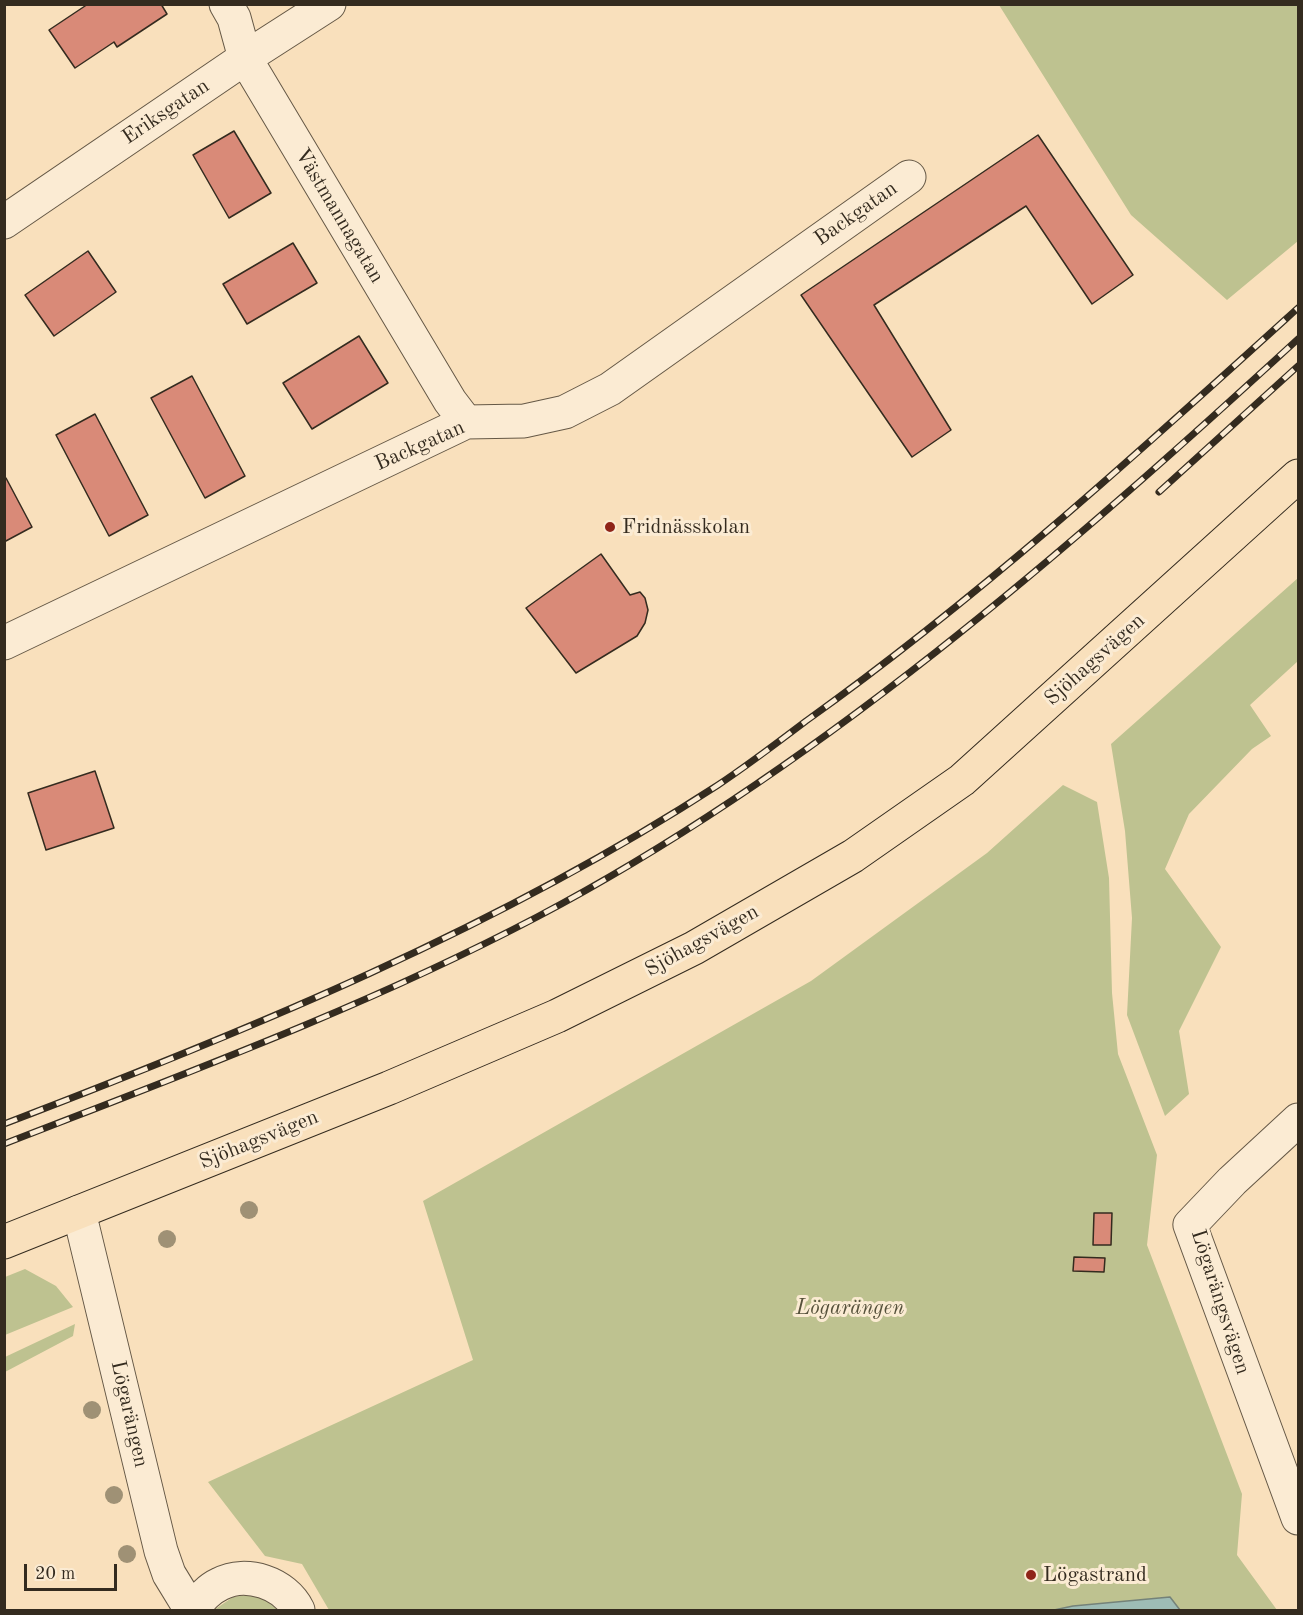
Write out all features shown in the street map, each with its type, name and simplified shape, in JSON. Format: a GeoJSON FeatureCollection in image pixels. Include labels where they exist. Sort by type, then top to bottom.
{"type":"FeatureCollection","features":[{"type":"Feature","properties":{"kind":"main road","name":"Sjöhagsvägen"},"geometry":{"type":"LineString","coordinates":[[4,1242],[389,1088],[557,1016],[694,948],[853,856],[962,780],[1299,476]]}},
{"type":"Feature","properties":{"kind":"street","name":"Västmannagatan"},"geometry":{"type":"LineString","coordinates":[[226,4],[234,18],[245,58],[450,401],[466,422]]}},
{"type":"Feature","properties":{"kind":"street","name":"Eriksgatan"},"geometry":{"type":"LineString","coordinates":[[4,222],[245,58],[329,4]]}},
{"type":"Feature","properties":{"kind":"street","name":"Backgatan"},"geometry":{"type":"LineString","coordinates":[[4,643],[466,422],[524,421],[565,412],[610,389],[909,177]]}},
{"type":"Feature","properties":{"kind":"street","name":"Lögarängsvägen"},"geometry":{"type":"LineString","coordinates":[[1299,1120],[1232,1181],[1190,1225],[1299,1518]]}},
{"type":"Feature","properties":{"kind":"street","name":"Lögarängen"},"geometry":{"type":"LineString","coordinates":[[80,1212],[161,1551],[169,1574],[192,1611],[204,1594],[221,1583],[241,1578],[262,1580],[280,1589],[298,1611]]}},
{"type":"Feature","properties":{"kind":"green space"},"geometry":{"type":"Polygon","coordinates":[[[999,5],[1298,5],[1298,241],[1227,300],[1131,215],[999,5]]]}},
{"type":"Feature","properties":{"kind":"green space"},"geometry":{"type":"Polygon","coordinates":[[[1298,578],[1298,661],[1250,705],[1271,736],[1252,749],[1189,814],[1165,869],[1221,947],[1179,1031],[1189,1094],[1165,1116],[1127,1015],[1132,918],[1125,831],[1111,744],[1298,578]]]}},
{"type":"Feature","properties":{"kind":"green space","name":"Lögarängen"},"geometry":{"type":"Polygon","coordinates":[[[1063,785],[1097,802],[1109,878],[1112,993],[1118,1054],[1157,1155],[1147,1245],[1242,1494],[1237,1555],[1277,1610],[1180,1610],[1169,1597],[1073,1606],[1054,1610],[329,1610],[302,1564],[265,1556],[208,1482],[473,1360],[423,1201],[811,981],[987,853],[1063,785]]]}},
{"type":"Feature","properties":{"kind":"green space"},"geometry":{"type":"Polygon","coordinates":[[[25,1269],[56,1286],[73,1307],[5,1335],[5,1277],[25,1269]]]}},
{"type":"Feature","properties":{"kind":"green space"},"geometry":{"type":"Polygon","coordinates":[[[75,1324],[73,1336],[5,1372],[5,1357],[75,1324]]]}},
{"type":"Feature","properties":{"kind":"green space"},"geometry":{"type":"Polygon","coordinates":[[[246,1595],[264,1600],[279,1610],[214,1610],[233,1597],[246,1595]]]}},
{"type":"Feature","properties":{"kind":"water"},"geometry":{"type":"Polygon","coordinates":[[[1170,1597],[1180,1610],[1054,1610],[1073,1606],[1170,1597]]]}},
{"type":"Feature","properties":{"kind":"building"},"geometry":{"type":"Polygon","coordinates":[[[88,4],[161,4],[167,14],[117,47],[114,42],[75,68],[49,30],[88,4]]]}},
{"type":"Feature","properties":{"kind":"building"},"geometry":{"type":"Polygon","coordinates":[[[234,131],[271,193],[229,218],[193,155],[234,131]]]}},
{"type":"Feature","properties":{"kind":"building"},"geometry":{"type":"Polygon","coordinates":[[[1038,135],[1133,275],[1092,304],[1026,206],[874,305],[951,430],[912,457],[801,295],[1038,135]]]}},
{"type":"Feature","properties":{"kind":"building"},"geometry":{"type":"Polygon","coordinates":[[[293,243],[317,283],[247,324],[223,284],[293,243]]]}},
{"type":"Feature","properties":{"kind":"building"},"geometry":{"type":"Polygon","coordinates":[[[88,251],[116,292],[54,336],[25,295],[88,251]]]}},
{"type":"Feature","properties":{"kind":"building"},"geometry":{"type":"Polygon","coordinates":[[[359,336],[388,383],[312,429],[283,383],[359,336]]]}},
{"type":"Feature","properties":{"kind":"building"},"geometry":{"type":"Polygon","coordinates":[[[192,376],[245,476],[205,498],[151,398],[192,376]]]}},
{"type":"Feature","properties":{"kind":"building"},"geometry":{"type":"Polygon","coordinates":[[[95,414],[148,515],[109,536],[56,435],[95,414]]]}},
{"type":"Feature","properties":{"kind":"building"},"geometry":{"type":"Polygon","coordinates":[[[6,478],[32,527],[4,542],[4,479],[6,478]]]}},
{"type":"Feature","properties":{"kind":"building"},"geometry":{"type":"Polygon","coordinates":[[[601,554],[630,595],[640,592],[645,598],[648,610],[645,623],[637,636],[576,673],[526,608],[601,554]]]}},
{"type":"Feature","properties":{"kind":"building"},"geometry":{"type":"Polygon","coordinates":[[[95,771],[114,828],[46,850],[28,793],[95,771]]]}},
{"type":"Feature","properties":{"kind":"building"},"geometry":{"type":"Polygon","coordinates":[[[1094,1213],[1112,1213],[1111,1245],[1093,1245],[1094,1213]]]}},
{"type":"Feature","properties":{"kind":"building"},"geometry":{"type":"Polygon","coordinates":[[[1074,1257],[1105,1258],[1104,1272],[1073,1271],[1074,1257]]]}},
{"type":"Feature","properties":{"kind":"railway"},"geometry":{"type":"LineString","coordinates":[[4,1124],[188,1052],[370,973],[459,931],[547,886],[634,837],[718,785],[871,673],[997,573],[1119,469],[1298,308]]}},
{"type":"Feature","properties":{"kind":"railway"},"geometry":{"type":"LineString","coordinates":[[4,1144],[274,1038],[407,981],[537,917],[640,859],[741,794],[840,725],[936,652],[1121,498],[1298,339]]}},
{"type":"Feature","properties":{"kind":"railway"},"geometry":{"type":"LineString","coordinates":[[1159,492],[1298,366]]}},
{"type":"Feature","properties":{"kind":"place","name":"Fridnässkolan"},"geometry":{"type":"Point","coordinates":[610,527]}},
{"type":"Feature","properties":{"kind":"place","name":"Lögastrand"},"geometry":{"type":"Point","coordinates":[1031,1575]}}]}
